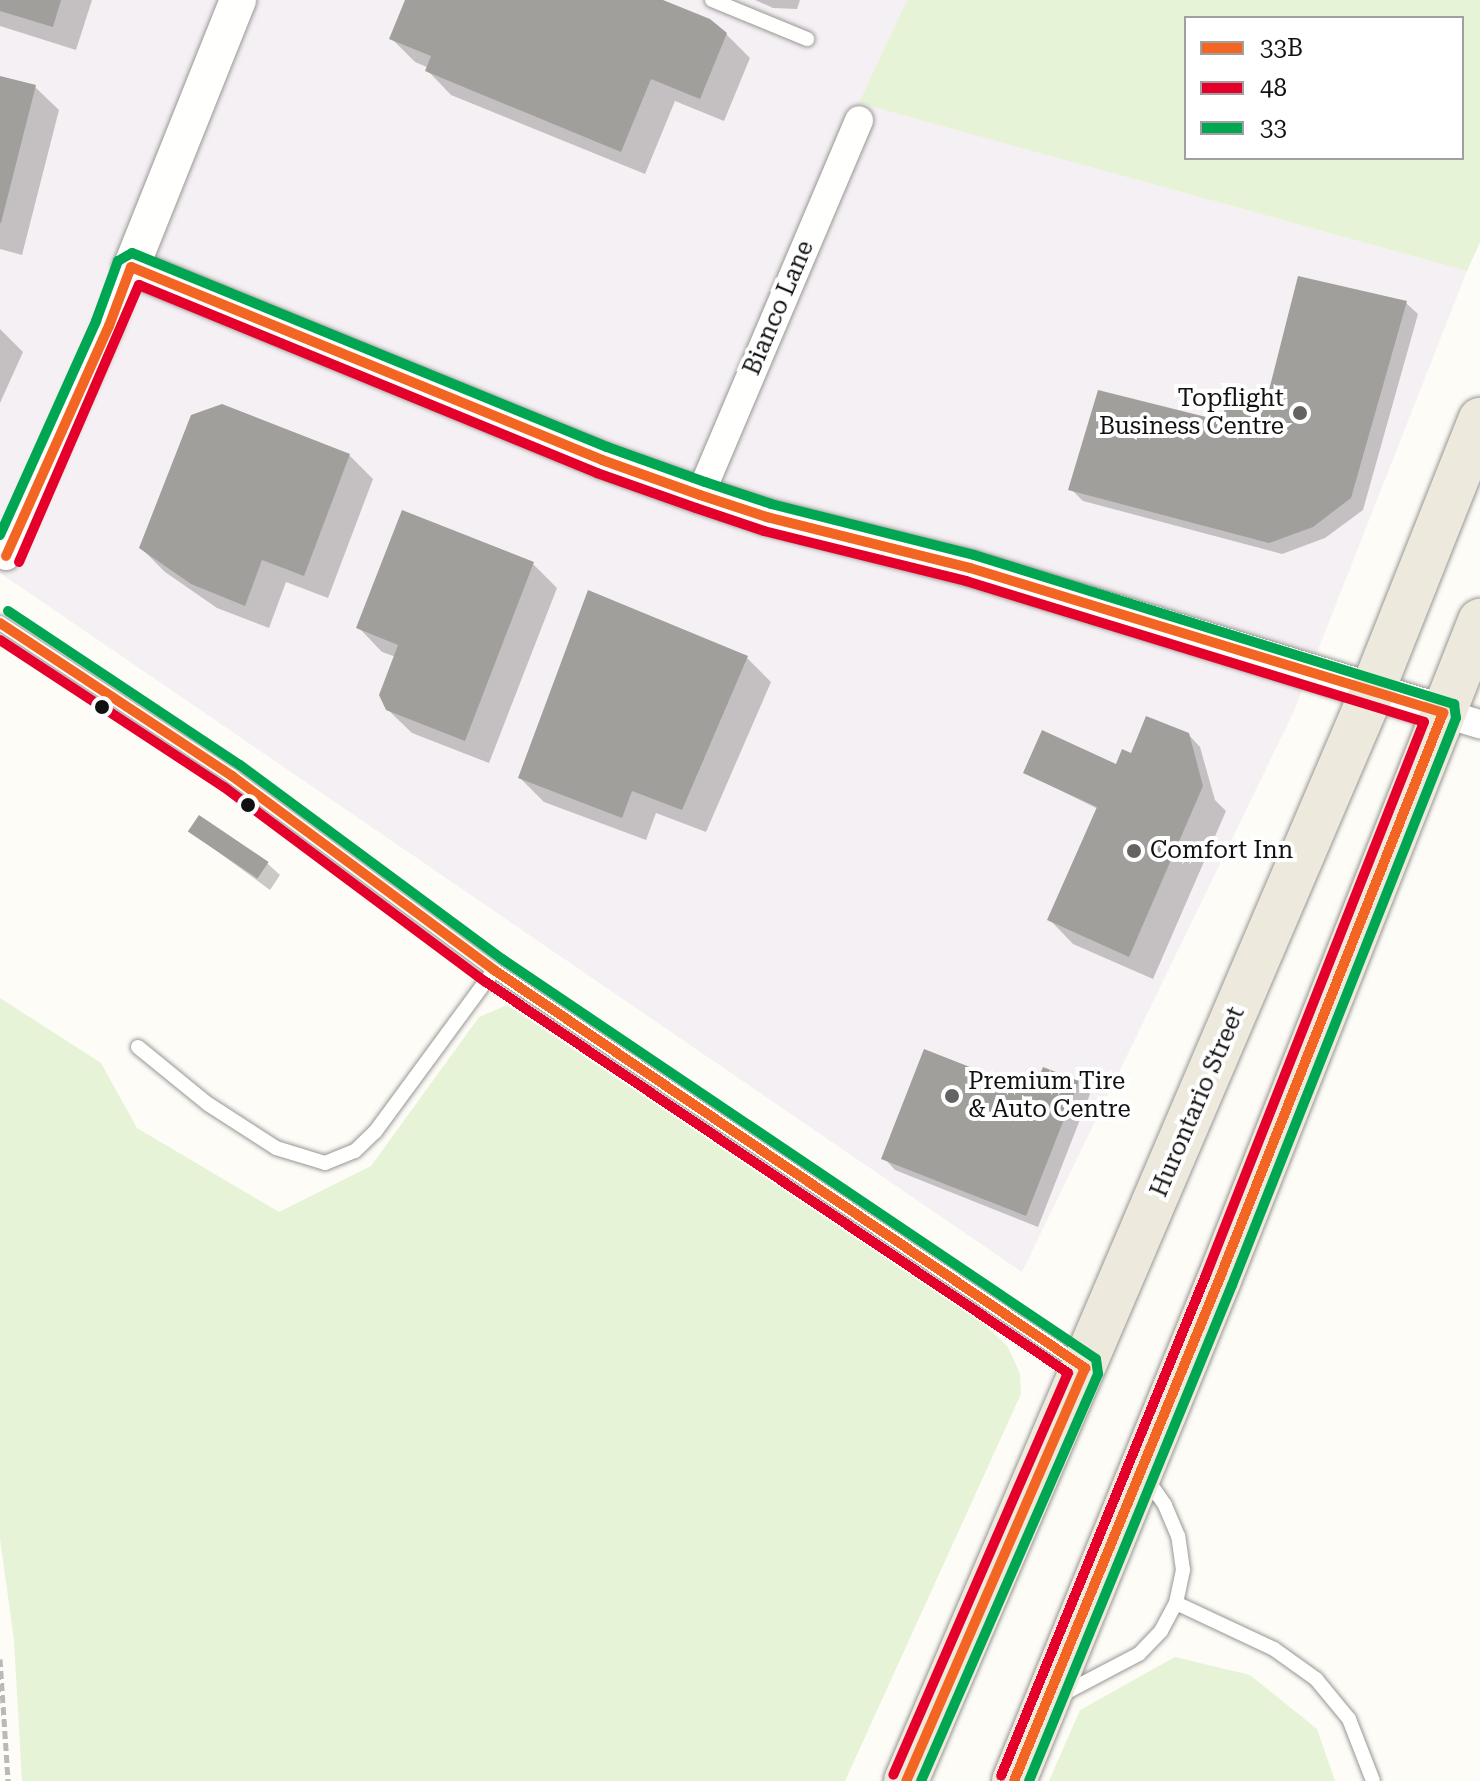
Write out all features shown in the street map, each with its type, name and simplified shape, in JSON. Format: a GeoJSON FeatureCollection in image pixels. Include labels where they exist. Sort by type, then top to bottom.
{"type":"FeatureCollection","features":[{"type":"Feature","properties":{"kind":"main road","name":"Hurontario Street"},"geometry":{"type":"LineString","coordinates":[[906,1781],[1372,692],[1480,420]]}},
{"type":"Feature","properties":{"kind":"main road"},"geometry":{"type":"LineString","coordinates":[[1014,1781],[1142,1470],[1461,718],[1480,621]]}},
{"type":"Feature","properties":{"kind":"street"},"geometry":{"type":"LineString","coordinates":[[6,556],[109,326],[238,0]]}},
{"type":"Feature","properties":{"kind":"street","name":"Bianco Lane"},"geometry":{"type":"LineString","coordinates":[[700,495],[859,120]]}},
{"type":"Feature","properties":{"kind":"street"},"geometry":{"type":"LineString","coordinates":[[131,267],[602,460],[700,495],[767,517],[970,568],[1461,718]]}},
{"type":"Feature","properties":{"kind":"lane"},"geometry":{"type":"LineString","coordinates":[[712,0],[807,39]]}},
{"type":"Feature","properties":{"kind":"lane"},"geometry":{"type":"LineString","coordinates":[[0,623],[232,776],[494,970],[1085,1368]]}},
{"type":"Feature","properties":{"kind":"lane"},"geometry":{"type":"LineString","coordinates":[[138,1047],[208,1104],[276,1148],[325,1163],[355,1151],[375,1132],[494,970]]}},
{"type":"Feature","properties":{"kind":"lane"},"geometry":{"type":"LineString","coordinates":[[1047,1701],[1139,1654],[1161,1631],[1176,1603],[1183,1570],[1178,1536],[1165,1505],[1142,1470]]}},
{"type":"Feature","properties":{"kind":"lane"},"geometry":{"type":"LineString","coordinates":[[1176,1603],[1274,1649],[1316,1679],[1349,1719],[1373,1781]]}},
{"type":"Feature","properties":{"kind":"path"},"geometry":{"type":"LineString","coordinates":[[0,1659],[8,1781]]}},
{"type":"Feature","properties":{"kind":"shaded area"},"geometry":{"type":"Polygon","coordinates":[[[0,0],[907,0],[860,103],[1467,271],[1294,711],[1022,1272],[0,573],[0,0]]]}},
{"type":"Feature","properties":{"kind":"green space"},"geometry":{"type":"Polygon","coordinates":[[[907,0],[1480,0],[1480,242],[1467,271],[859,103],[907,0]]]}},
{"type":"Feature","properties":{"kind":"green space"},"geometry":{"type":"Polygon","coordinates":[[[0,998],[101,1063],[137,1128],[279,1212],[371,1166],[479,1017],[507,1005],[985,1325],[1008,1347],[1020,1374],[1021,1394],[845,1781],[22,1781],[14,1640],[0,1539],[0,998]]]}},
{"type":"Feature","properties":{"kind":"green space"},"geometry":{"type":"Polygon","coordinates":[[[1175,1657],[1250,1675],[1317,1729],[1335,1781],[1049,1781],[1080,1710],[1175,1657]]]}},
{"type":"Feature","properties":{"kind":"building"},"geometry":{"type":"Polygon","coordinates":[[[0,0],[61,0],[53,27],[0,11],[0,0]]]}},
{"type":"Feature","properties":{"kind":"building"},"geometry":{"type":"Polygon","coordinates":[[[405,0],[663,0],[710,19],[727,33],[700,99],[651,79],[621,152],[425,71],[431,56],[389,39],[405,0]]]}},
{"type":"Feature","properties":{"kind":"building"},"geometry":{"type":"Polygon","coordinates":[[[0,76],[36,85],[1,223],[0,223],[0,76]]]}},
{"type":"Feature","properties":{"kind":"building","name":"Topflight Business Centre"},"geometry":{"type":"Polygon","coordinates":[[[1298,276],[1407,301],[1351,498],[1313,527],[1269,543],[1068,490],[1098,390],[1222,421],[1226,404],[1253,393],[1267,398],[1298,276]]]}},
{"type":"Feature","properties":{"kind":"building"},"geometry":{"type":"Polygon","coordinates":[[[222,404],[350,454],[304,576],[262,560],[245,606],[191,584],[139,548],[191,415],[222,404]]]}},
{"type":"Feature","properties":{"kind":"building"},"geometry":{"type":"Polygon","coordinates":[[[402,510],[534,562],[465,741],[386,710],[379,695],[398,645],[356,628],[402,510]]]}},
{"type":"Feature","properties":{"kind":"building"},"geometry":{"type":"Polygon","coordinates":[[[588,590],[748,656],[682,810],[632,791],[622,818],[518,778],[588,590]]]}},
{"type":"Feature","properties":{"kind":"building"},"geometry":{"type":"Polygon","coordinates":[[[1146,716],[1189,733],[1203,786],[1129,957],[1047,920],[1097,807],[1023,773],[1042,730],[1116,764],[1122,749],[1131,753],[1146,716]]]}},
{"type":"Feature","properties":{"kind":"building"},"geometry":{"type":"Polygon","coordinates":[[[199,815],[269,862],[257,879],[188,832],[199,815]]]}},
{"type":"Feature","properties":{"kind":"building"},"geometry":{"type":"Polygon","coordinates":[[[924,1049],[1033,1092],[1043,1067],[1079,1081],[1026,1216],[881,1159],[924,1049]]]}},
{"type":"Feature","properties":{"kind":"transit line","name":"33"},"geometry":{"type":"LineString","coordinates":[[0,535],[96,321],[118,261],[132,253],[607,447],[705,482],[771,504],[974,555],[1454,704],[1456,718],[1232,1285],[1029,1781]]}},
{"type":"Feature","properties":{"kind":"transit line","name":"33B"},"geometry":{"type":"LineString","coordinates":[[6,556],[109,326],[131,267],[602,460],[700,495],[767,517],[970,568],[1443,713],[1219,1280],[1014,1781]]}},
{"type":"Feature","properties":{"kind":"transit line","name":"48"},"geometry":{"type":"LineString","coordinates":[[19,562],[139,285],[597,473],[696,508],[764,531],[966,581],[1424,722],[1206,1275],[1001,1776]]}},
{"type":"Feature","properties":{"kind":"transit line","name":"33"},"geometry":{"type":"LineString","coordinates":[[8,611],[240,765],[502,959],[1096,1359],[1098,1374],[921,1781]]}},
{"type":"Feature","properties":{"kind":"transit line","name":"33B"},"geometry":{"type":"LineString","coordinates":[[0,623],[232,776],[494,970],[1085,1368],[906,1781]]}},
{"type":"Feature","properties":{"kind":"transit line","name":"48"},"geometry":{"type":"LineString","coordinates":[[0,640],[224,787],[486,982],[1068,1373],[893,1775]]}},
{"type":"Feature","properties":{"kind":"place","name":"Topflight Business Centre"},"geometry":{"type":"Point","coordinates":[1300,413]}},
{"type":"Feature","properties":{"kind":"place","name":"Comfort Inn"},"geometry":{"type":"Point","coordinates":[1134,851]}},
{"type":"Feature","properties":{"kind":"place","name":"Premium Tire & Auto Centre"},"geometry":{"type":"Point","coordinates":[952,1096]}}]}
